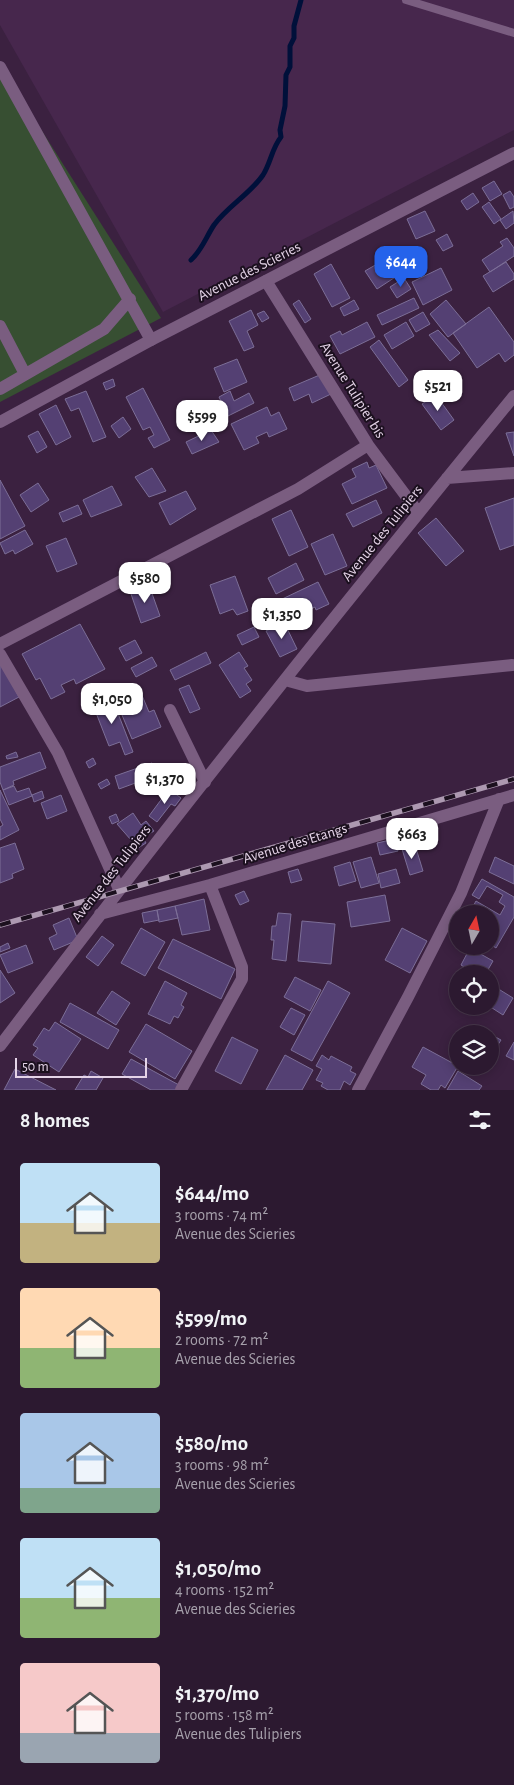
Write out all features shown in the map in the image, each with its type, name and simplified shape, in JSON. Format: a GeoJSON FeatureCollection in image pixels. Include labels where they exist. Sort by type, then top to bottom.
{"type":"FeatureCollection","features":[{"type":"Feature","properties":{"kind":"street"},"geometry":{"type":"LineString","coordinates":[[0,67],[151,340]]}},
{"type":"Feature","properties":{"kind":"street","name":"Avenue des Scieries"},"geometry":{"type":"LineString","coordinates":[[0,422],[151,340],[514,153]]}},
{"type":"Feature","properties":{"kind":"street","name":"Avenue Tulipier bis"},"geometry":{"type":"LineString","coordinates":[[266,281],[368,445],[418,512]]}},
{"type":"Feature","properties":{"kind":"street"},"geometry":{"type":"LineString","coordinates":[[0,389],[104,329],[130,299]]}},
{"type":"Feature","properties":{"kind":"street"},"geometry":{"type":"LineString","coordinates":[[0,326],[25,374]]}},
{"type":"Feature","properties":{"kind":"street","name":"Avenue des Tulipiers"},"geometry":{"type":"LineString","coordinates":[[0,1046],[119,889],[418,512],[514,396]]}},
{"type":"Feature","properties":{"kind":"street"},"geometry":{"type":"LineString","coordinates":[[0,644],[298,489],[368,445]]}},
{"type":"Feature","properties":{"kind":"street"},"geometry":{"type":"LineString","coordinates":[[447,478],[514,474]]}},
{"type":"Feature","properties":{"kind":"street"},"geometry":{"type":"LineString","coordinates":[[0,654],[58,753],[119,889]]}},
{"type":"Feature","properties":{"kind":"street"},"geometry":{"type":"LineString","coordinates":[[285,680],[307,686],[512,665]]}},
{"type":"Feature","properties":{"kind":"street"},"geometry":{"type":"LineString","coordinates":[[170,710],[205,782]]}},
{"type":"Feature","properties":{"kind":"street","name":"Avenue des Etangs"},"geometry":{"type":"LineString","coordinates":[[100,914],[210,885],[514,795]]}},
{"type":"Feature","properties":{"kind":"street"},"geometry":{"type":"LineString","coordinates":[[358,1090],[408,997],[460,893],[499,799]]}},
{"type":"Feature","properties":{"kind":"street"},"geometry":{"type":"LineString","coordinates":[[181,1090],[242,979],[240,961],[210,885]]}},
{"type":"Feature","properties":{"kind":"lane"},"geometry":{"type":"LineString","coordinates":[[406,0],[514,33]]}},
{"type":"Feature","properties":{"kind":"shaded area"},"geometry":{"type":"Polygon","coordinates":[[[0,0],[514,0],[514,130],[163,312],[0,25],[0,0]]]}},
{"type":"Feature","properties":{"kind":"green space"},"geometry":{"type":"Polygon","coordinates":[[[0,65],[161,318],[0,402],[0,65]]]}},
{"type":"Feature","properties":{"kind":"building"},"geometry":{"type":"Polygon","coordinates":[[[494,181],[502,194],[490,201],[482,188],[494,181]]]}},
{"type":"Feature","properties":{"kind":"building"},"geometry":{"type":"Polygon","coordinates":[[[510,191],[514,197],[514,207],[510,209],[503,195],[510,191]]]}},
{"type":"Feature","properties":{"kind":"building"},"geometry":{"type":"Polygon","coordinates":[[[473,193],[479,202],[467,210],[461,201],[473,193]]]}},
{"type":"Feature","properties":{"kind":"building"},"geometry":{"type":"Polygon","coordinates":[[[489,202],[501,219],[494,224],[482,207],[489,202]]]}},
{"type":"Feature","properties":{"kind":"building"},"geometry":{"type":"Polygon","coordinates":[[[425,211],[435,231],[416,239],[407,219],[425,211]]]}},
{"type":"Feature","properties":{"kind":"building"},"geometry":{"type":"Polygon","coordinates":[[[513,211],[514,223],[506,229],[500,220],[513,211]]]}},
{"type":"Feature","properties":{"kind":"building"},"geometry":{"type":"Polygon","coordinates":[[[447,234],[453,246],[443,251],[436,240],[447,234]]]}},
{"type":"Feature","properties":{"kind":"building"},"geometry":{"type":"Polygon","coordinates":[[[507,238],[514,248],[514,256],[490,272],[482,260],[503,246],[500,242],[507,238]]]}},
{"type":"Feature","properties":{"kind":"building"},"geometry":{"type":"Polygon","coordinates":[[[389,257],[400,274],[377,289],[365,271],[389,257]]]}},
{"type":"Feature","properties":{"kind":"building"},"geometry":{"type":"Polygon","coordinates":[[[506,262],[514,274],[514,279],[493,292],[483,276],[506,262]]]}},
{"type":"Feature","properties":{"kind":"building"},"geometry":{"type":"Polygon","coordinates":[[[331,264],[350,298],[332,307],[314,274],[331,264]]]}},
{"type":"Feature","properties":{"kind":"building"},"geometry":{"type":"Polygon","coordinates":[[[441,268],[452,290],[423,305],[412,282],[441,268]]]}},
{"type":"Feature","properties":{"kind":"building"},"geometry":{"type":"Polygon","coordinates":[[[404,278],[411,289],[397,298],[390,287],[404,278]]]}},
{"type":"Feature","properties":{"kind":"building"},"geometry":{"type":"Polygon","coordinates":[[[414,298],[419,308],[382,325],[377,315],[414,298]]]}},
{"type":"Feature","properties":{"kind":"building"},"geometry":{"type":"Polygon","coordinates":[[[299,300],[311,319],[305,323],[293,304],[299,300]]]}},
{"type":"Feature","properties":{"kind":"building"},"geometry":{"type":"Polygon","coordinates":[[[354,300],[359,309],[344,316],[340,308],[354,300]]]}},
{"type":"Feature","properties":{"kind":"building"},"geometry":{"type":"Polygon","coordinates":[[[446,300],[466,324],[448,337],[430,314],[446,300]]]}},
{"type":"Feature","properties":{"kind":"building"},"geometry":{"type":"Polygon","coordinates":[[[489,307],[514,342],[514,355],[505,362],[499,353],[477,368],[453,333],[489,307]]]}},
{"type":"Feature","properties":{"kind":"building"},"geometry":{"type":"Polygon","coordinates":[[[251,310],[258,325],[247,331],[254,347],[244,351],[229,321],[251,310]]]}},
{"type":"Feature","properties":{"kind":"building"},"geometry":{"type":"Polygon","coordinates":[[[264,311],[269,318],[262,322],[257,314],[264,311]]]}},
{"type":"Feature","properties":{"kind":"building"},"geometry":{"type":"Polygon","coordinates":[[[423,312],[430,324],[416,332],[409,320],[423,312]]]}},
{"type":"Feature","properties":{"kind":"building"},"geometry":{"type":"Polygon","coordinates":[[[367,322],[375,337],[340,354],[330,336],[340,331],[342,335],[367,322]]]}},
{"type":"Feature","properties":{"kind":"building"},"geometry":{"type":"Polygon","coordinates":[[[406,322],[414,336],[392,349],[384,335],[406,322]]]}},
{"type":"Feature","properties":{"kind":"building"},"geometry":{"type":"Polygon","coordinates":[[[438,330],[460,353],[450,361],[429,335],[438,330]]]}},
{"type":"Feature","properties":{"kind":"building"},"geometry":{"type":"Polygon","coordinates":[[[379,340],[408,380],[399,387],[370,347],[379,340]]]}},
{"type":"Feature","properties":{"kind":"building"},"geometry":{"type":"Polygon","coordinates":[[[237,359],[247,382],[224,392],[214,368],[237,359]]]}},
{"type":"Feature","properties":{"kind":"building"},"geometry":{"type":"Polygon","coordinates":[[[322,374],[331,394],[312,403],[309,394],[294,401],[289,388],[322,374]]]}},
{"type":"Feature","properties":{"kind":"building"},"geometry":{"type":"Polygon","coordinates":[[[113,379],[115,386],[106,390],[103,383],[113,379]]]}},
{"type":"Feature","properties":{"kind":"building"},"geometry":{"type":"Polygon","coordinates":[[[143,388],[170,440],[154,448],[148,438],[154,435],[150,427],[143,430],[126,397],[143,388]]]}},
{"type":"Feature","properties":{"kind":"building"},"geometry":{"type":"Polygon","coordinates":[[[86,391],[106,437],[93,442],[79,408],[71,411],[65,399],[86,391]]]}},
{"type":"Feature","properties":{"kind":"building"},"geometry":{"type":"Polygon","coordinates":[[[230,391],[234,401],[249,393],[254,403],[228,416],[219,397],[230,391]]]}},
{"type":"Feature","properties":{"kind":"building"},"geometry":{"type":"Polygon","coordinates":[[[436,395],[454,420],[441,430],[422,404],[436,395]]]}},
{"type":"Feature","properties":{"kind":"building"},"geometry":{"type":"Polygon","coordinates":[[[56,405],[71,437],[56,445],[39,414],[56,405]]]}},
{"type":"Feature","properties":{"kind":"building"},"geometry":{"type":"Polygon","coordinates":[[[267,407],[271,416],[279,412],[287,429],[269,437],[267,432],[256,437],[259,443],[244,450],[231,424],[267,407]]]}},
{"type":"Feature","properties":{"kind":"building"},"geometry":{"type":"Polygon","coordinates":[[[123,417],[131,429],[119,438],[111,426],[123,417]]]}},
{"type":"Feature","properties":{"kind":"building"},"geometry":{"type":"Polygon","coordinates":[[[211,430],[219,442],[192,454],[186,442],[211,430]]]}},
{"type":"Feature","properties":{"kind":"building"},"geometry":{"type":"Polygon","coordinates":[[[38,431],[47,447],[37,453],[28,436],[38,431]]]}},
{"type":"Feature","properties":{"kind":"building"},"geometry":{"type":"Polygon","coordinates":[[[514,432],[514,456],[506,433],[514,432]]]}},
{"type":"Feature","properties":{"kind":"building"},"geometry":{"type":"Polygon","coordinates":[[[367,462],[369,468],[376,465],[387,488],[352,504],[342,484],[356,477],[352,469],[367,462]]]}},
{"type":"Feature","properties":{"kind":"building"},"geometry":{"type":"Polygon","coordinates":[[[152,468],[166,491],[149,497],[135,477],[152,468]]]}},
{"type":"Feature","properties":{"kind":"building"},"geometry":{"type":"Polygon","coordinates":[[[0,480],[25,526],[0,539],[0,480]]]}},
{"type":"Feature","properties":{"kind":"building"},"geometry":{"type":"Polygon","coordinates":[[[38,483],[49,500],[31,512],[20,495],[38,483]]]}},
{"type":"Feature","properties":{"kind":"building"},"geometry":{"type":"Polygon","coordinates":[[[112,486],[122,505],[91,517],[83,500],[112,486]]]}},
{"type":"Feature","properties":{"kind":"building"},"geometry":{"type":"Polygon","coordinates":[[[186,491],[196,509],[170,525],[159,503],[186,491]]]}},
{"type":"Feature","properties":{"kind":"building"},"geometry":{"type":"Polygon","coordinates":[[[514,498],[514,545],[500,550],[485,508],[514,498]]]}},
{"type":"Feature","properties":{"kind":"building"},"geometry":{"type":"Polygon","coordinates":[[[376,500],[382,513],[353,527],[346,514],[376,500]]]}},
{"type":"Feature","properties":{"kind":"building"},"geometry":{"type":"Polygon","coordinates":[[[78,505],[82,514],[63,522],[59,513],[78,505]]]}},
{"type":"Feature","properties":{"kind":"building"},"geometry":{"type":"Polygon","coordinates":[[[291,510],[308,547],[289,556],[272,519],[291,510]]]}},
{"type":"Feature","properties":{"kind":"building"},"geometry":{"type":"Polygon","coordinates":[[[436,518],[464,551],[446,566],[418,533],[436,518]]]}},
{"type":"Feature","properties":{"kind":"building"},"geometry":{"type":"Polygon","coordinates":[[[25,530],[33,544],[15,554],[13,550],[5,554],[0,543],[25,530]]]}},
{"type":"Feature","properties":{"kind":"building"},"geometry":{"type":"Polygon","coordinates":[[[333,534],[347,566],[325,575],[311,544],[333,534]]]}},
{"type":"Feature","properties":{"kind":"building"},"geometry":{"type":"Polygon","coordinates":[[[66,538],[77,564],[57,572],[46,546],[66,538]]]}},
{"type":"Feature","properties":{"kind":"building"},"geometry":{"type":"Polygon","coordinates":[[[296,563],[304,580],[276,594],[268,578],[296,563]]]}},
{"type":"Feature","properties":{"kind":"building"},"geometry":{"type":"Polygon","coordinates":[[[235,576],[248,611],[237,615],[233,609],[220,614],[210,585],[235,576]]]}},
{"type":"Feature","properties":{"kind":"building"},"geometry":{"type":"Polygon","coordinates":[[[318,582],[329,604],[316,610],[315,607],[296,616],[292,608],[285,611],[280,600],[318,582]]]}},
{"type":"Feature","properties":{"kind":"building"},"geometry":{"type":"Polygon","coordinates":[[[149,585],[160,616],[141,623],[130,591],[149,585]]]}},
{"type":"Feature","properties":{"kind":"building"},"geometry":{"type":"Polygon","coordinates":[[[279,602],[285,616],[261,627],[254,612],[279,602]]]}},
{"type":"Feature","properties":{"kind":"building"},"geometry":{"type":"Polygon","coordinates":[[[284,622],[297,649],[280,657],[266,631],[284,622]]]}},
{"type":"Feature","properties":{"kind":"building"},"geometry":{"type":"Polygon","coordinates":[[[80,624],[105,669],[76,684],[74,679],[61,685],[65,692],[51,699],[40,678],[36,680],[22,654],[80,624]]]}},
{"type":"Feature","properties":{"kind":"building"},"geometry":{"type":"Polygon","coordinates":[[[254,627],[259,637],[242,645],[237,635],[254,627]]]}},
{"type":"Feature","properties":{"kind":"building"},"geometry":{"type":"Polygon","coordinates":[[[135,640],[142,653],[126,661],[119,648],[135,640]]]}},
{"type":"Feature","properties":{"kind":"building"},"geometry":{"type":"Polygon","coordinates":[[[206,652],[211,663],[175,680],[170,670],[206,652]]]}},
{"type":"Feature","properties":{"kind":"building"},"geometry":{"type":"Polygon","coordinates":[[[239,652],[248,666],[244,668],[252,680],[246,684],[251,691],[240,698],[219,665],[239,652]]]}},
{"type":"Feature","properties":{"kind":"building"},"geometry":{"type":"Polygon","coordinates":[[[152,657],[157,666],[136,677],[131,668],[152,657]]]}},
{"type":"Feature","properties":{"kind":"building"},"geometry":{"type":"Polygon","coordinates":[[[0,661],[19,697],[0,707],[0,661]]]}},
{"type":"Feature","properties":{"kind":"building"},"geometry":{"type":"Polygon","coordinates":[[[189,685],[200,709],[190,713],[179,689],[189,685]]]}},
{"type":"Feature","properties":{"kind":"building"},"geometry":{"type":"Polygon","coordinates":[[[141,693],[149,712],[154,710],[161,727],[132,739],[117,703],[141,693]]]}},
{"type":"Feature","properties":{"kind":"building"},"geometry":{"type":"Polygon","coordinates":[[[112,698],[133,752],[125,755],[120,742],[109,746],[93,705],[112,698]]]}},
{"type":"Feature","properties":{"kind":"building"},"geometry":{"type":"Polygon","coordinates":[[[16,752],[18,757],[7,759],[6,756],[16,752]]]}},
{"type":"Feature","properties":{"kind":"building"},"geometry":{"type":"Polygon","coordinates":[[[40,752],[46,768],[13,781],[14,785],[3,790],[0,782],[0,767],[40,752]]]}},
{"type":"Feature","properties":{"kind":"building"},"geometry":{"type":"Polygon","coordinates":[[[93,758],[96,764],[89,768],[86,762],[93,758]]]}},
{"type":"Feature","properties":{"kind":"building"},"geometry":{"type":"Polygon","coordinates":[[[152,763],[157,775],[119,789],[115,776],[152,763]]]}},
{"type":"Feature","properties":{"kind":"building"},"geometry":{"type":"Polygon","coordinates":[[[107,779],[110,784],[101,789],[98,784],[107,779]]]}},
{"type":"Feature","properties":{"kind":"building"},"geometry":{"type":"Polygon","coordinates":[[[14,786],[17,792],[29,788],[32,796],[9,805],[3,790],[14,786]]]}},
{"type":"Feature","properties":{"kind":"building"},"geometry":{"type":"Polygon","coordinates":[[[169,789],[181,798],[175,806],[171,804],[157,822],[149,816],[169,789]]]}},
{"type":"Feature","properties":{"kind":"building"},"geometry":{"type":"Polygon","coordinates":[[[0,790],[19,830],[0,840],[0,827],[3,825],[0,819],[0,790]]]}},
{"type":"Feature","properties":{"kind":"building"},"geometry":{"type":"Polygon","coordinates":[[[42,791],[44,798],[34,802],[32,795],[42,791]]]}},
{"type":"Feature","properties":{"kind":"building"},"geometry":{"type":"Polygon","coordinates":[[[61,795],[67,811],[47,819],[41,803],[61,795]]]}},
{"type":"Feature","properties":{"kind":"building"},"geometry":{"type":"Polygon","coordinates":[[[133,813],[141,825],[146,821],[154,831],[143,838],[146,843],[138,848],[117,824],[133,813]]]}},
{"type":"Feature","properties":{"kind":"building"},"geometry":{"type":"Polygon","coordinates":[[[116,814],[119,821],[112,824],[109,817],[116,814]]]}},
{"type":"Feature","properties":{"kind":"building"},"geometry":{"type":"Polygon","coordinates":[[[395,839],[398,851],[380,855],[377,843],[395,839]]]}},
{"type":"Feature","properties":{"kind":"building"},"geometry":{"type":"Polygon","coordinates":[[[15,843],[24,869],[12,874],[13,878],[0,883],[0,848],[15,843]]]}},
{"type":"Feature","properties":{"kind":"building"},"geometry":{"type":"Polygon","coordinates":[[[415,845],[423,871],[410,875],[402,849],[415,845]]]}},
{"type":"Feature","properties":{"kind":"building"},"geometry":{"type":"Polygon","coordinates":[[[371,857],[379,883],[361,888],[353,862],[371,857]]]}},
{"type":"Feature","properties":{"kind":"building"},"geometry":{"type":"Polygon","coordinates":[[[495,857],[514,866],[514,884],[489,872],[495,857]]]}},
{"type":"Feature","properties":{"kind":"building"},"geometry":{"type":"Polygon","coordinates":[[[350,862],[356,881],[339,886],[334,867],[350,862]]]}},
{"type":"Feature","properties":{"kind":"building"},"geometry":{"type":"Polygon","coordinates":[[[298,869],[302,880],[291,883],[288,872],[298,869]]]}},
{"type":"Feature","properties":{"kind":"building"},"geometry":{"type":"Polygon","coordinates":[[[396,869],[400,883],[381,888],[378,874],[396,869]]]}},
{"type":"Feature","properties":{"kind":"building"},"geometry":{"type":"Polygon","coordinates":[[[482,879],[514,897],[514,917],[499,943],[499,914],[505,906],[499,902],[503,895],[487,886],[479,899],[472,895],[482,879]]]}},
{"type":"Feature","properties":{"kind":"building"},"geometry":{"type":"Polygon","coordinates":[[[244,891],[249,901],[240,905],[235,895],[244,891]]]}},
{"type":"Feature","properties":{"kind":"building"},"geometry":{"type":"Polygon","coordinates":[[[385,895],[390,921],[351,927],[347,902],[385,895]]]}},
{"type":"Feature","properties":{"kind":"building"},"geometry":{"type":"Polygon","coordinates":[[[204,899],[210,930],[182,935],[175,906],[204,899]]]}},
{"type":"Feature","properties":{"kind":"building"},"geometry":{"type":"Polygon","coordinates":[[[476,901],[483,905],[474,905],[476,901]]]}},
{"type":"Feature","properties":{"kind":"building"},"geometry":{"type":"Polygon","coordinates":[[[175,906],[178,918],[159,922],[157,910],[175,906]]]}},
{"type":"Feature","properties":{"kind":"building"},"geometry":{"type":"Polygon","coordinates":[[[157,910],[159,920],[144,923],[142,913],[157,910]]]}},
{"type":"Feature","properties":{"kind":"building"},"geometry":{"type":"Polygon","coordinates":[[[278,913],[291,914],[286,961],[272,959],[274,940],[271,940],[272,926],[276,926],[278,913]]]}},
{"type":"Feature","properties":{"kind":"building"},"geometry":{"type":"Polygon","coordinates":[[[69,918],[78,940],[54,950],[49,938],[57,934],[53,925],[69,918]]]}},
{"type":"Feature","properties":{"kind":"building"},"geometry":{"type":"Polygon","coordinates":[[[302,921],[335,924],[331,964],[298,961],[302,921]]]}},
{"type":"Feature","properties":{"kind":"building"},"geometry":{"type":"Polygon","coordinates":[[[141,928],[165,942],[145,976],[121,963],[141,928]]]}},
{"type":"Feature","properties":{"kind":"building"},"geometry":{"type":"Polygon","coordinates":[[[402,928],[427,941],[410,973],[385,960],[402,928]]]}},
{"type":"Feature","properties":{"kind":"building"},"geometry":{"type":"Polygon","coordinates":[[[102,936],[114,945],[98,966],[86,957],[102,936]]]}},
{"type":"Feature","properties":{"kind":"building"},"geometry":{"type":"Polygon","coordinates":[[[173,939],[235,969],[221,999],[158,968],[173,939]]]}},
{"type":"Feature","properties":{"kind":"building"},"geometry":{"type":"Polygon","coordinates":[[[8,943],[10,948],[0,952],[0,947],[8,943]]]}},
{"type":"Feature","properties":{"kind":"building"},"geometry":{"type":"Polygon","coordinates":[[[26,945],[33,963],[8,973],[0,955],[26,945]]]}},
{"type":"Feature","properties":{"kind":"building"},"geometry":{"type":"Polygon","coordinates":[[[466,955],[482,955],[493,961],[491,965],[461,965],[466,955]]]}},
{"type":"Feature","properties":{"kind":"building"},"geometry":{"type":"Polygon","coordinates":[[[0,970],[15,993],[0,1003],[0,970]]]}},
{"type":"Feature","properties":{"kind":"building"},"geometry":{"type":"Polygon","coordinates":[[[295,977],[321,990],[310,1011],[284,997],[295,977]]]}},
{"type":"Feature","properties":{"kind":"building"},"geometry":{"type":"Polygon","coordinates":[[[165,981],[187,993],[181,1005],[184,1007],[178,1018],[174,1016],[170,1024],[148,1014],[165,981]]]}},
{"type":"Feature","properties":{"kind":"building"},"geometry":{"type":"Polygon","coordinates":[[[328,981],[350,993],[312,1061],[291,1050],[328,981]]]}},
{"type":"Feature","properties":{"kind":"building"},"geometry":{"type":"Polygon","coordinates":[[[499,989],[513,998],[503,1015],[499,1012],[499,989]]]}},
{"type":"Feature","properties":{"kind":"building"},"geometry":{"type":"Polygon","coordinates":[[[112,991],[130,1003],[116,1025],[97,1013],[112,991]]]}},
{"type":"Feature","properties":{"kind":"building"},"geometry":{"type":"Polygon","coordinates":[[[70,1003],[119,1030],[108,1049],[60,1022],[70,1003]]]}},
{"type":"Feature","properties":{"kind":"building"},"geometry":{"type":"Polygon","coordinates":[[[291,1008],[305,1015],[294,1035],[280,1027],[291,1008]]]}},
{"type":"Feature","properties":{"kind":"building"},"geometry":{"type":"Polygon","coordinates":[[[55,1022],[81,1039],[59,1072],[33,1055],[38,1048],[33,1045],[44,1028],[49,1031],[55,1022]]]}},
{"type":"Feature","properties":{"kind":"building"},"geometry":{"type":"Polygon","coordinates":[[[146,1024],[192,1051],[175,1079],[129,1052],[146,1024]]]}},
{"type":"Feature","properties":{"kind":"building"},"geometry":{"type":"Polygon","coordinates":[[[232,1037],[258,1050],[241,1084],[215,1071],[232,1037]]]}},
{"type":"Feature","properties":{"kind":"building"},"geometry":{"type":"Polygon","coordinates":[[[514,1042],[514,1060],[506,1056],[514,1042]]]}},
{"type":"Feature","properties":{"kind":"building"},"geometry":{"type":"Polygon","coordinates":[[[423,1047],[449,1061],[449,1075],[453,1075],[445,1088],[441,1085],[438,1090],[431,1090],[421,1084],[426,1075],[412,1067],[423,1047]]]}},
{"type":"Feature","properties":{"kind":"building"},"geometry":{"type":"Polygon","coordinates":[[[285,1055],[313,1070],[302,1090],[266,1090],[285,1055]]]}},
{"type":"Feature","properties":{"kind":"building"},"geometry":{"type":"Polygon","coordinates":[[[322,1055],[329,1060],[331,1056],[352,1067],[350,1071],[356,1074],[350,1085],[344,1081],[340,1090],[328,1090],[321,1086],[323,1083],[316,1080],[322,1069],[316,1066],[322,1055]]]}},
{"type":"Feature","properties":{"kind":"building"},"geometry":{"type":"Polygon","coordinates":[[[131,1059],[179,1085],[176,1090],[151,1090],[122,1074],[131,1059]]]}},
{"type":"Feature","properties":{"kind":"building"},"geometry":{"type":"Polygon","coordinates":[[[15,1069],[56,1090],[4,1090],[15,1069]]]}},
{"type":"Feature","properties":{"kind":"building"},"geometry":{"type":"Polygon","coordinates":[[[91,1071],[103,1078],[96,1090],[75,1090],[84,1075],[88,1077],[91,1071]]]}},
{"type":"Feature","properties":{"kind":"building"},"geometry":{"type":"Polygon","coordinates":[[[456,1075],[464,1075],[482,1086],[479,1090],[447,1090],[456,1075]]]}},
{"type":"Feature","properties":{"kind":"waterway"},"geometry":{"type":"LineString","coordinates":[[191,260],[220,218],[258,182],[281,137],[280,130],[285,106],[286,75],[290,67],[290,46],[294,38],[294,26],[301,0]]}},
{"type":"Feature","properties":{"kind":"railway"},"geometry":{"type":"LineString","coordinates":[[0,925],[514,779]]}}]}
